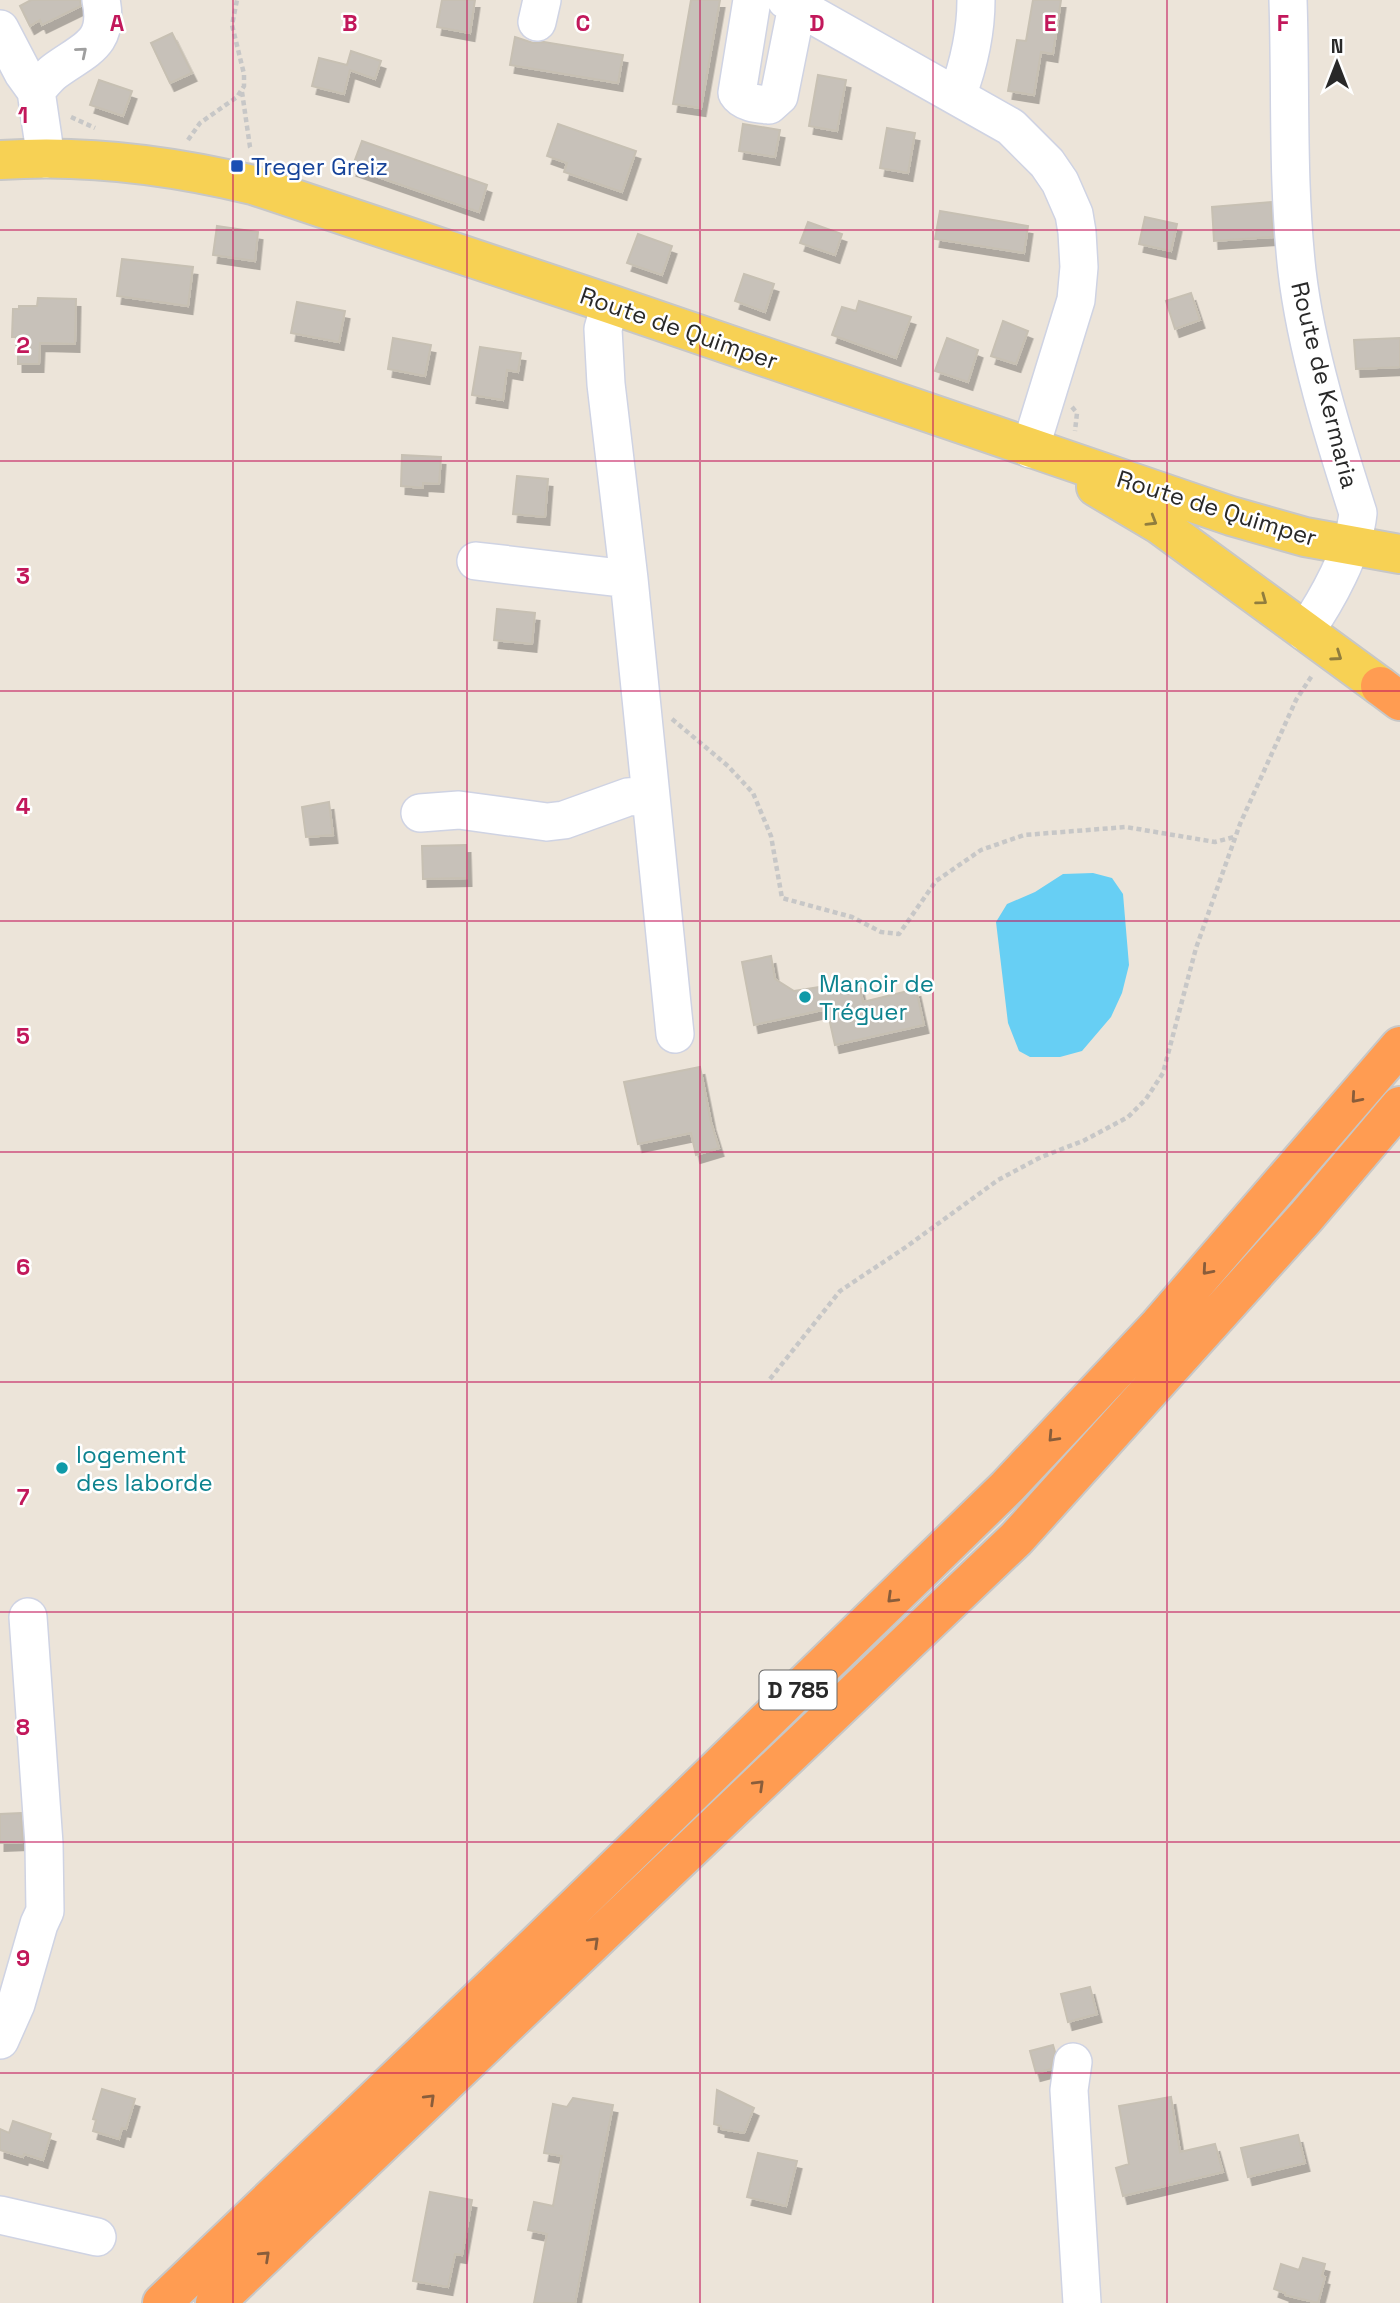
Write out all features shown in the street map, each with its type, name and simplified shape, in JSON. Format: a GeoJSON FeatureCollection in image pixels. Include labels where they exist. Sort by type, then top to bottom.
{"type":"FeatureCollection","features":[{"type":"Feature","properties":{"kind":"highway","name":"D 785"},"geometry":{"type":"LineString","coordinates":[[162,2303],[538,1943],[1007,1487],[1159,1325],[1400,1046]]}},
{"type":"Feature","properties":{"kind":"highway","name":"D 785"},"geometry":{"type":"LineString","coordinates":[[215,2303],[1016,1539],[1306,1217],[1400,1106]]}},
{"type":"Feature","properties":{"kind":"main road","name":"Route de Quimper"},"geometry":{"type":"LineString","coordinates":[[0,160],[128,162],[221,177],[282,194],[1030,449],[1265,526],[1349,547],[1400,554]]}},
{"type":"Feature","properties":{"kind":"main road"},"geometry":{"type":"LineString","coordinates":[[1030,449],[1160,525],[1317,641],[1394,690]]}},
{"type":"Feature","properties":{"kind":"street"},"geometry":{"type":"LineString","coordinates":[[36,90],[54,71],[90,47],[100,33],[105,18],[101,0]]}},
{"type":"Feature","properties":{"kind":"street"},"geometry":{"type":"LineString","coordinates":[[752,0],[737,93],[743,100],[769,105],[779,96],[791,3],[1012,127],[1047,163],[1060,182],[1074,214],[1079,267],[1076,300],[1030,449]]}},
{"type":"Feature","properties":{"kind":"street"},"geometry":{"type":"LineString","coordinates":[[957,96],[972,52],[976,29],[976,0]]}},
{"type":"Feature","properties":{"kind":"street","name":"Route de Kermaria"},"geometry":{"type":"LineString","coordinates":[[1288,0],[1292,190],[1297,272],[1314,358],[1358,513],[1349,547],[1325,601],[1317,641]]}},
{"type":"Feature","properties":{"kind":"street"},"geometry":{"type":"LineString","coordinates":[[0,29],[23,73],[36,90],[46,159]]}},
{"type":"Feature","properties":{"kind":"street"},"geometry":{"type":"LineString","coordinates":[[610,304],[603,329],[604,353],[675,1034]]}},
{"type":"Feature","properties":{"kind":"street"},"geometry":{"type":"LineString","coordinates":[[476,561],[629,579]]}},
{"type":"Feature","properties":{"kind":"street"},"geometry":{"type":"LineString","coordinates":[[420,813],[459,810],[548,822],[564,820],[628,797],[650,795]]}},
{"type":"Feature","properties":{"kind":"street"},"geometry":{"type":"LineString","coordinates":[[0,2040],[16,2004],[39,1924],[46,1911],[28,1617]]}},
{"type":"Feature","properties":{"kind":"street"},"geometry":{"type":"LineString","coordinates":[[1073,2062],[1069,2090],[1082,2303]]}},
{"type":"Feature","properties":{"kind":"street"},"geometry":{"type":"LineString","coordinates":[[0,2215],[97,2237]]}},
{"type":"Feature","properties":{"kind":"path"},"geometry":{"type":"LineString","coordinates":[[237,0],[232,25],[244,74],[242,91],[252,150]]}},
{"type":"Feature","properties":{"kind":"path"},"geometry":{"type":"LineString","coordinates":[[174,168],[178,149],[200,123],[242,91]]}},
{"type":"Feature","properties":{"kind":"path"},"geometry":{"type":"LineString","coordinates":[[770,1379],[840,1291],[998,1180],[1128,1117],[1146,1099],[1163,1073],[1196,948],[1235,836],[1296,700],[1317,641]]}},
{"type":"Feature","properties":{"kind":"path"},"geometry":{"type":"LineString","coordinates":[[639,692],[712,752],[752,793],[771,836],[782,898],[852,917],[881,932],[899,934],[936,881],[959,864],[981,850],[1024,835],[1126,827],[1215,842],[1235,836]]}},
{"type":"Feature","properties":{"kind":"water"},"geometry":{"type":"Polygon","coordinates":[[[1093,873],[1112,878],[1123,894],[1129,965],[1122,993],[1111,1017],[1082,1051],[1060,1057],[1030,1057],[1019,1051],[1008,1023],[996,922],[1007,904],[1035,892],[1063,874],[1093,873]]]}},
{"type":"Feature","properties":{"kind":"building"},"geometry":{"type":"Polygon","coordinates":[[[31,0],[80,0],[81,6],[42,25],[40,20],[30,26],[20,6],[31,0]]]}},
{"type":"Feature","properties":{"kind":"building"},"geometry":{"type":"Polygon","coordinates":[[[442,0],[475,0],[470,33],[437,27],[442,0]]]}},
{"type":"Feature","properties":{"kind":"building"},"geometry":{"type":"Polygon","coordinates":[[[691,0],[720,0],[701,108],[673,104],[691,0]]]}},
{"type":"Feature","properties":{"kind":"building"},"geometry":{"type":"Polygon","coordinates":[[[1033,0],[1061,0],[1053,54],[1041,52],[1034,95],[1008,91],[1017,40],[1026,41],[1033,0]]]}},
{"type":"Feature","properties":{"kind":"building"},"geometry":{"type":"Polygon","coordinates":[[[172,33],[192,73],[170,83],[151,43],[172,33]]]}},
{"type":"Feature","properties":{"kind":"building"},"geometry":{"type":"Polygon","coordinates":[[[515,37],[533,43],[544,42],[623,55],[618,83],[510,65],[515,37]]]}},
{"type":"Feature","properties":{"kind":"building"},"geometry":{"type":"Polygon","coordinates":[[[351,51],[381,61],[375,79],[350,70],[344,94],[312,86],[319,58],[347,65],[351,51]]]}},
{"type":"Feature","properties":{"kind":"building"},"geometry":{"type":"Polygon","coordinates":[[[818,75],[846,80],[837,131],[809,126],[818,75]]]}},
{"type":"Feature","properties":{"kind":"building"},"geometry":{"type":"Polygon","coordinates":[[[99,80],[132,91],[123,116],[90,105],[99,80]]]}},
{"type":"Feature","properties":{"kind":"building"},"geometry":{"type":"Polygon","coordinates":[[[558,124],[636,151],[622,192],[564,172],[567,163],[547,156],[558,124]]]}},
{"type":"Feature","properties":{"kind":"building"},"geometry":{"type":"Polygon","coordinates":[[[743,124],[780,130],[775,157],[739,151],[743,124]]]}},
{"type":"Feature","properties":{"kind":"building"},"geometry":{"type":"Polygon","coordinates":[[[887,128],[915,133],[908,173],[880,168],[887,128]]]}},
{"type":"Feature","properties":{"kind":"building"},"geometry":{"type":"Polygon","coordinates":[[[362,141],[487,185],[479,212],[352,168],[362,141]]]}},
{"type":"Feature","properties":{"kind":"building"},"geometry":{"type":"Polygon","coordinates":[[[1271,202],[1273,237],[1214,241],[1212,207],[1271,202]]]}},
{"type":"Feature","properties":{"kind":"building"},"geometry":{"type":"Polygon","coordinates":[[[940,211],[1028,226],[1024,253],[935,239],[940,211]]]}},
{"type":"Feature","properties":{"kind":"building"},"geometry":{"type":"Polygon","coordinates":[[[1145,217],[1177,224],[1171,251],[1139,244],[1145,217]]]}},
{"type":"Feature","properties":{"kind":"building"},"geometry":{"type":"Polygon","coordinates":[[[808,222],[842,234],[835,255],[800,243],[808,222]]]}},
{"type":"Feature","properties":{"kind":"building"},"geometry":{"type":"Polygon","coordinates":[[[217,226],[258,232],[255,261],[213,255],[217,226]]]}},
{"type":"Feature","properties":{"kind":"building"},"geometry":{"type":"Polygon","coordinates":[[[638,234],[672,246],[662,275],[627,263],[638,234]]]}},
{"type":"Feature","properties":{"kind":"building"},"geometry":{"type":"Polygon","coordinates":[[[122,259],[193,267],[188,306],[117,296],[122,259]]]}},
{"type":"Feature","properties":{"kind":"building"},"geometry":{"type":"Polygon","coordinates":[[[744,274],[774,284],[765,312],[735,301],[744,274]]]}},
{"type":"Feature","properties":{"kind":"building"},"geometry":{"type":"Polygon","coordinates":[[[1191,293],[1200,320],[1175,329],[1166,301],[1191,293]]]}},
{"type":"Feature","properties":{"kind":"building"},"geometry":{"type":"Polygon","coordinates":[[[38,298],[76,299],[75,344],[40,343],[39,364],[18,364],[18,337],[12,337],[13,309],[19,309],[19,306],[37,306],[38,298]]]}},
{"type":"Feature","properties":{"kind":"building"},"geometry":{"type":"Polygon","coordinates":[[[859,301],[911,317],[896,358],[832,335],[842,307],[856,311],[859,301]]]}},
{"type":"Feature","properties":{"kind":"building"},"geometry":{"type":"Polygon","coordinates":[[[297,302],[345,311],[339,342],[291,333],[297,302]]]}},
{"type":"Feature","properties":{"kind":"building"},"geometry":{"type":"Polygon","coordinates":[[[1003,321],[1028,331],[1016,364],[991,356],[1003,321]]]}},
{"type":"Feature","properties":{"kind":"building"},"geometry":{"type":"Polygon","coordinates":[[[393,338],[431,345],[425,376],[388,369],[393,338]]]}},
{"type":"Feature","properties":{"kind":"building"},"geometry":{"type":"Polygon","coordinates":[[[947,338],[978,350],[968,382],[935,371],[947,338]]]}},
{"type":"Feature","properties":{"kind":"building"},"geometry":{"type":"Polygon","coordinates":[[[1400,338],[1400,367],[1356,369],[1354,340],[1400,338]]]}},
{"type":"Feature","properties":{"kind":"building"},"geometry":{"type":"Polygon","coordinates":[[[480,347],[521,353],[518,372],[507,370],[503,400],[472,395],[480,347]]]}},
{"type":"Feature","properties":{"kind":"building"},"geometry":{"type":"Polygon","coordinates":[[[402,455],[441,457],[439,484],[423,483],[423,488],[401,486],[402,455]]]}},
{"type":"Feature","properties":{"kind":"building"},"geometry":{"type":"Polygon","coordinates":[[[517,476],[548,479],[545,517],[513,514],[517,476]]]}},
{"type":"Feature","properties":{"kind":"building"},"geometry":{"type":"Polygon","coordinates":[[[497,609],[535,613],[532,644],[494,640],[497,609]]]}},
{"type":"Feature","properties":{"kind":"building"},"geometry":{"type":"Polygon","coordinates":[[[329,802],[333,835],[306,837],[302,807],[329,802]]]}},
{"type":"Feature","properties":{"kind":"building"},"geometry":{"type":"Polygon","coordinates":[[[466,845],[467,878],[423,879],[422,846],[466,845]]]}},
{"type":"Feature","properties":{"kind":"building","name":"Manoir de Tréguer"},"geometry":{"type":"Polygon","coordinates":[[[771,956],[775,979],[794,991],[858,981],[863,1002],[916,989],[924,1025],[835,1045],[827,1009],[754,1025],[742,962],[771,956]]]}},
{"type":"Feature","properties":{"kind":"building"},"geometry":{"type":"Polygon","coordinates":[[[700,1067],[719,1148],[696,1155],[691,1133],[638,1144],[624,1082],[700,1067]]]}},
{"type":"Feature","properties":{"kind":"building"},"geometry":{"type":"Polygon","coordinates":[[[21,1813],[23,1842],[0,1843],[0,1814],[21,1813]]]}},
{"type":"Feature","properties":{"kind":"building"},"geometry":{"type":"Polygon","coordinates":[[[1090,1987],[1097,2014],[1068,2022],[1061,1994],[1090,1987]]]}},
{"type":"Feature","properties":{"kind":"building"},"geometry":{"type":"Polygon","coordinates":[[[1053,2045],[1055,2052],[1051,2069],[1036,2073],[1030,2051],[1053,2045]]]}},
{"type":"Feature","properties":{"kind":"building"},"geometry":{"type":"Polygon","coordinates":[[[102,2089],[135,2099],[126,2129],[122,2128],[119,2139],[93,2131],[96,2120],[93,2119],[102,2089]]]}},
{"type":"Feature","properties":{"kind":"building"},"geometry":{"type":"Polygon","coordinates":[[[717,2090],[754,2108],[744,2133],[721,2129],[721,2126],[714,2124],[717,2090]]]}},
{"type":"Feature","properties":{"kind":"building"},"geometry":{"type":"Polygon","coordinates":[[[1171,2097],[1180,2152],[1215,2144],[1223,2172],[1123,2196],[1116,2168],[1129,2164],[1119,2106],[1171,2097]]]}},
{"type":"Feature","properties":{"kind":"building"},"geometry":{"type":"Polygon","coordinates":[[[573,2098],[613,2105],[575,2303],[534,2303],[547,2234],[528,2230],[534,2202],[553,2206],[562,2156],[544,2153],[553,2104],[567,2107],[573,2098]]]}},
{"type":"Feature","properties":{"kind":"building"},"geometry":{"type":"Polygon","coordinates":[[[13,2121],[51,2134],[43,2160],[0,2150],[0,2129],[9,2133],[13,2121]]]}},
{"type":"Feature","properties":{"kind":"building"},"geometry":{"type":"Polygon","coordinates":[[[1298,2135],[1305,2163],[1248,2177],[1241,2148],[1298,2135]]]}},
{"type":"Feature","properties":{"kind":"building"},"geometry":{"type":"Polygon","coordinates":[[[758,2153],[797,2161],[786,2206],[747,2197],[758,2153]]]}},
{"type":"Feature","properties":{"kind":"building"},"geometry":{"type":"Polygon","coordinates":[[[430,2192],[472,2200],[462,2255],[455,2254],[448,2287],[413,2281],[430,2192]]]}},
{"type":"Feature","properties":{"kind":"building"},"geometry":{"type":"Polygon","coordinates":[[[1303,2258],[1325,2264],[1322,2276],[1325,2277],[1318,2303],[1285,2295],[1274,2289],[1281,2264],[1299,2270],[1303,2258]]]}},
{"type":"Feature","properties":{"kind":"place","name":"Treger Greiz"},"geometry":{"type":"Point","coordinates":[237,166]}},
{"type":"Feature","properties":{"kind":"place","name":"Manoir de Tréguer"},"geometry":{"type":"Point","coordinates":[805,997]}},
{"type":"Feature","properties":{"kind":"place","name":"logement des laborde"},"geometry":{"type":"Point","coordinates":[62,1468]}}]}
